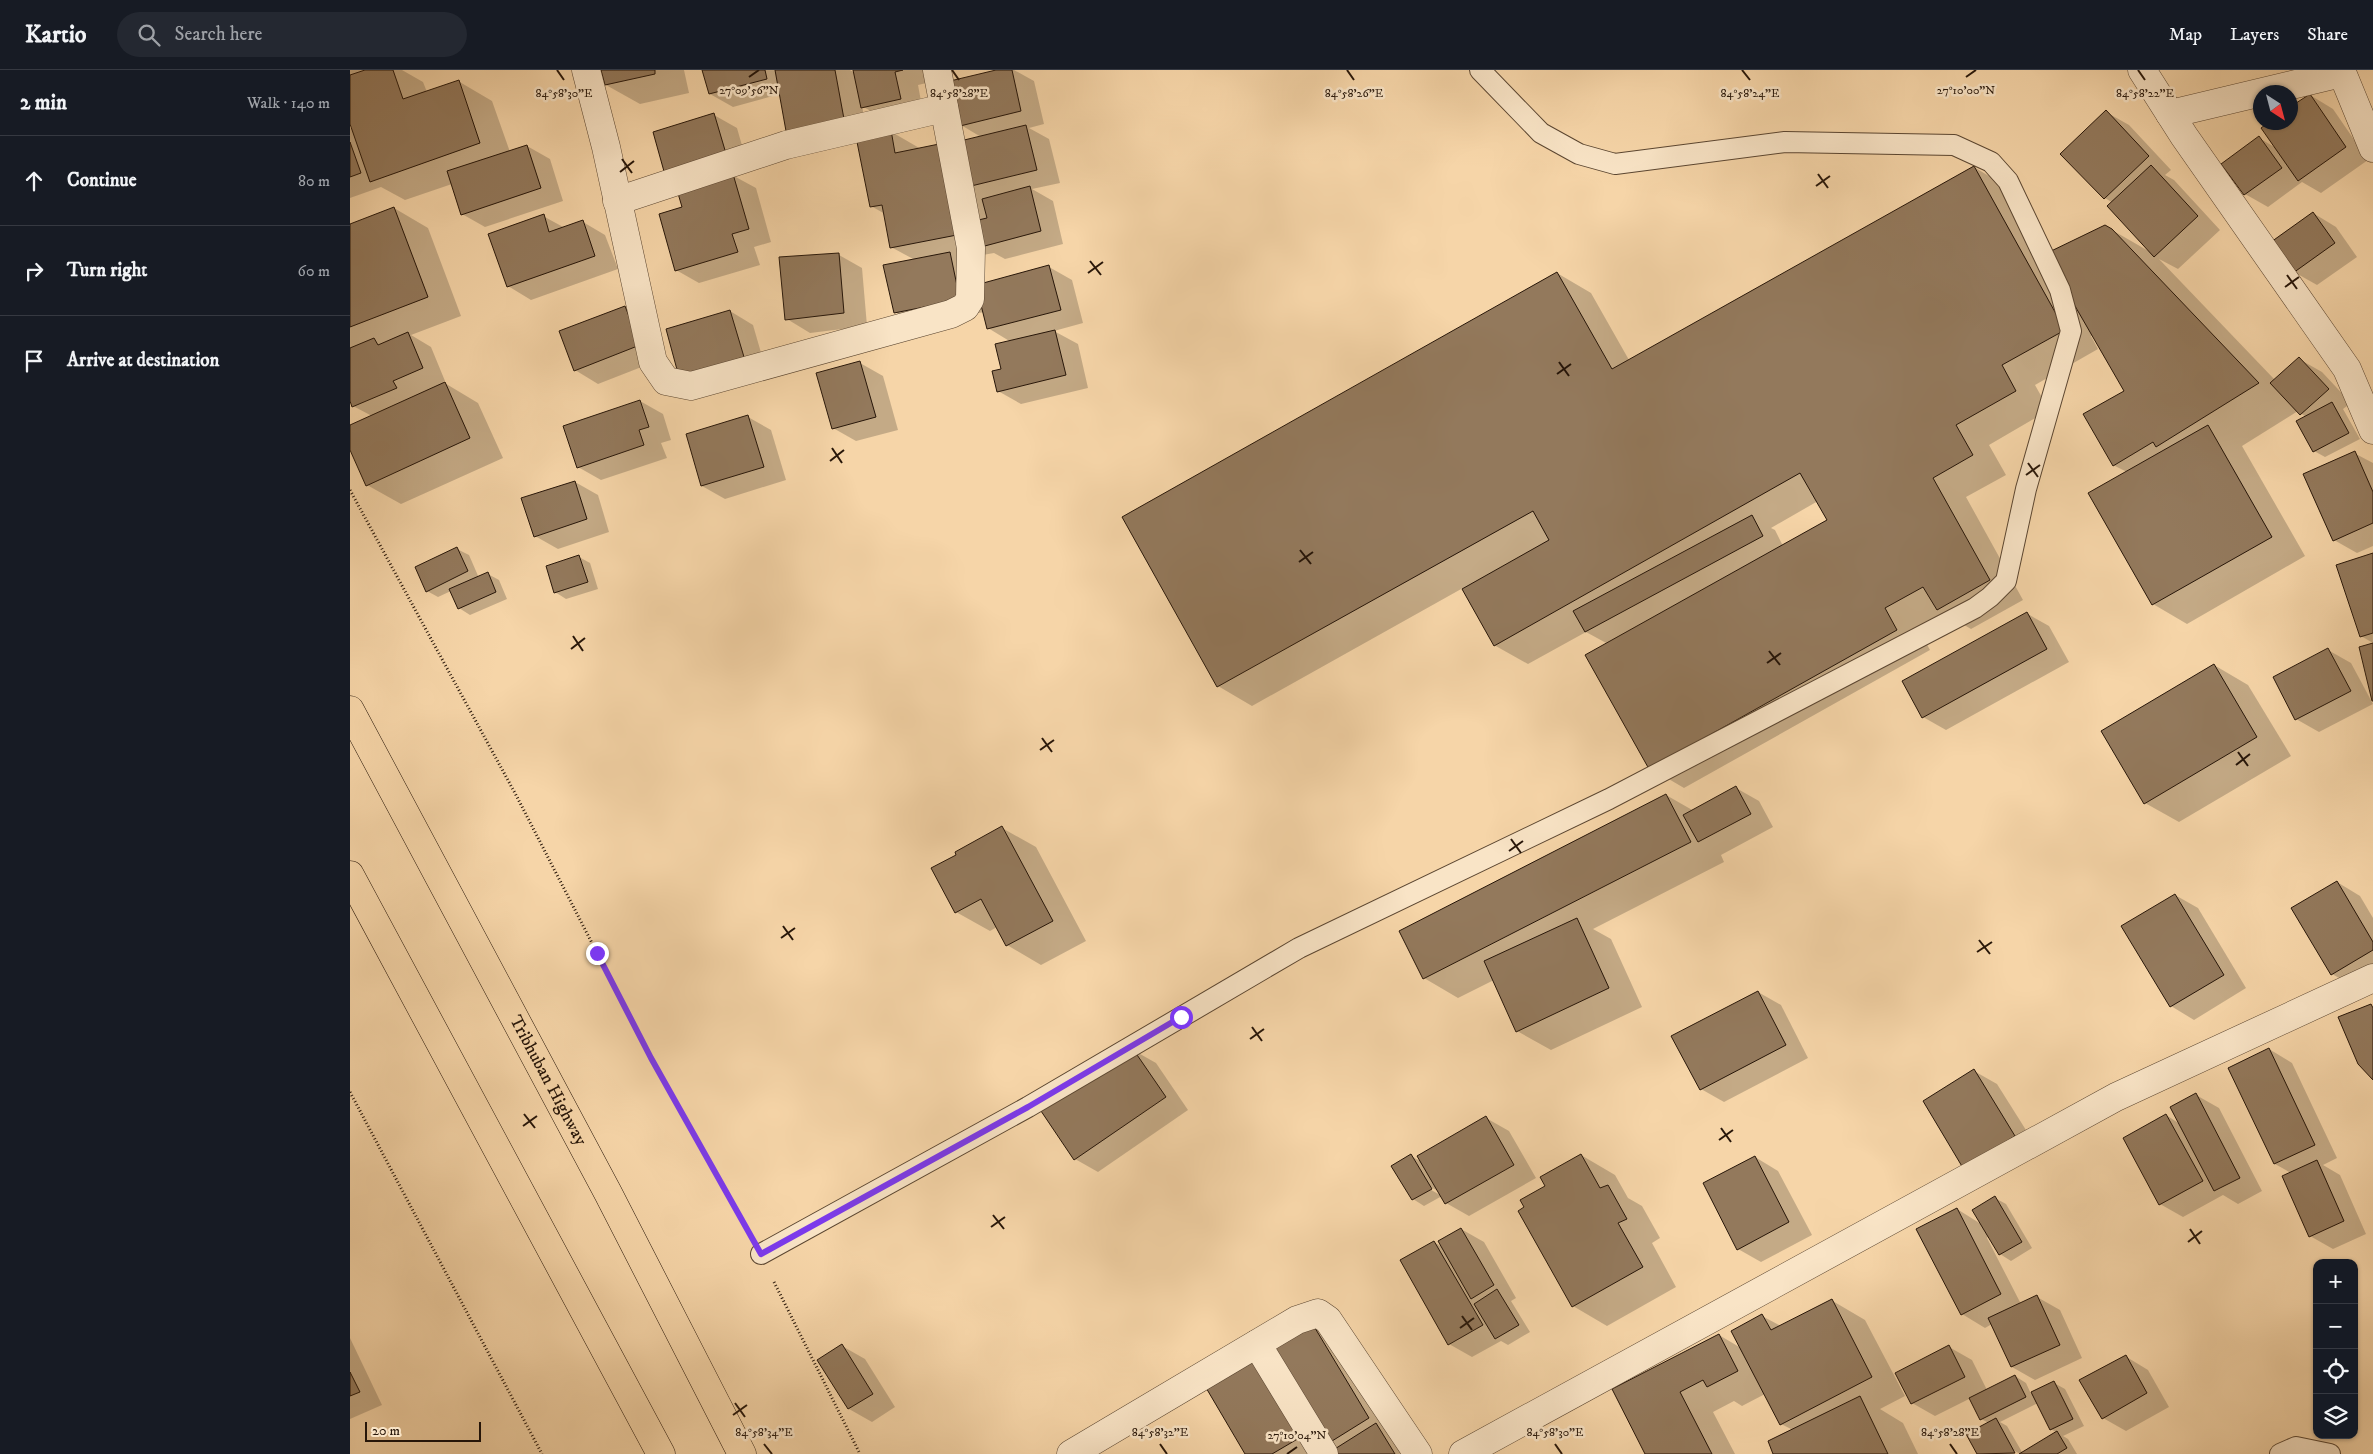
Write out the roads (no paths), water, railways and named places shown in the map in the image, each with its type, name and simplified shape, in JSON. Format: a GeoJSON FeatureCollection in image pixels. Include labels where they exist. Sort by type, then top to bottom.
{"type":"FeatureCollection","features":[{"type":"Feature","properties":{"kind":"highway","name":"Tribhuban Highway"},"geometry":{"type":"LineString","coordinates":[[350,710],[608,1194],[742,1454]]}},
{"type":"Feature","properties":{"kind":"highway"},"geometry":{"type":"LineString","coordinates":[[350,875],[661,1454]]}},
{"type":"Feature","properties":{"kind":"street"},"geometry":{"type":"LineString","coordinates":[[586,70],[653,362],[666,380],[691,386],[941,316],[965,307],[970,299],[971,248],[937,70]]}},
{"type":"Feature","properties":{"kind":"street"},"geometry":{"type":"LineString","coordinates":[[2142,70],[2170,114],[2347,369],[2373,430]]}},
{"type":"Feature","properties":{"kind":"street"},"geometry":{"type":"LineString","coordinates":[[2170,114],[2342,71],[2373,148]]}},
{"type":"Feature","properties":{"kind":"street"},"geometry":{"type":"LineString","coordinates":[[617,200],[786,145],[944,108]]}},
{"type":"Feature","properties":{"kind":"street"},"geometry":{"type":"LineString","coordinates":[[1464,1454],[2116,1098],[2373,978]]}},
{"type":"Feature","properties":{"kind":"street"},"geometry":{"type":"LineString","coordinates":[[1071,1454],[1297,1320],[1318,1312],[1328,1320],[1418,1454]]}},
{"type":"Feature","properties":{"kind":"street"},"geometry":{"type":"LineString","coordinates":[[1257,1344],[1324,1454]]}},
{"type":"Feature","properties":{"kind":"lane"},"geometry":{"type":"LineString","coordinates":[[761,1254],[1028,1107],[1299,948],[1618,794],[1975,608],[1990,597],[2006,581],[2026,489],[2072,331],[2060,290],[2008,181],[1991,162],[1954,145],[1785,142],[1614,164],[1579,154],[1541,133],[1480,70]]}},
{"type":"Feature","properties":{"kind":"lane"},"geometry":{"type":"LineString","coordinates":[[2280,1454],[2296,1447],[2330,1454]]}}]}
